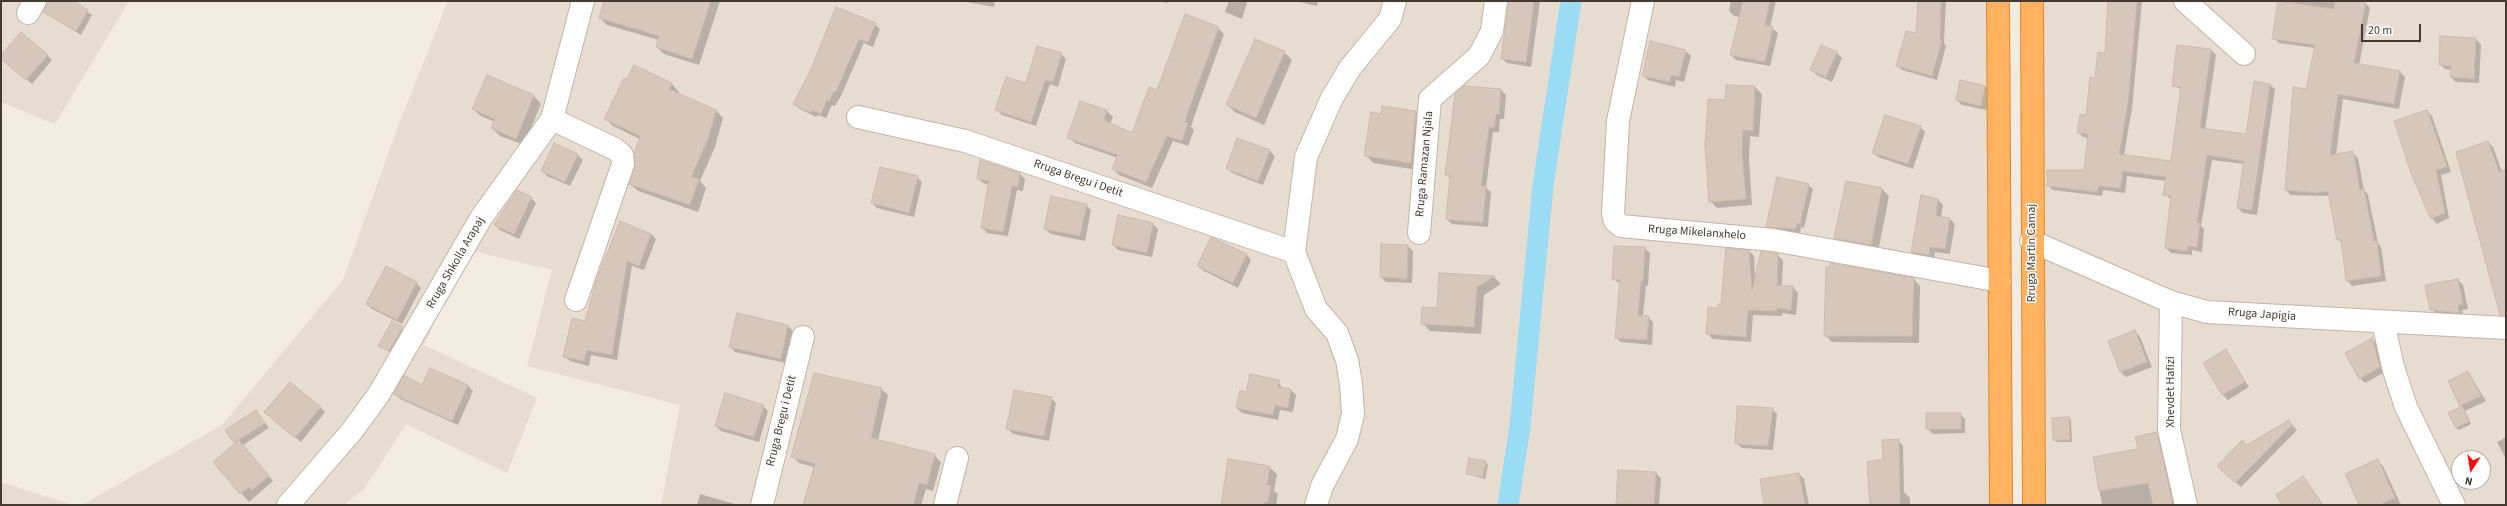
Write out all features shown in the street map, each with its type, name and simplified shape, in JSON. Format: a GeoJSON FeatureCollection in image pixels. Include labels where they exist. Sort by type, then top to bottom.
{"type":"FeatureCollection","features":[{"type":"Feature","properties":{"kind":"highway"},"geometry":{"type":"LineString","coordinates":[[1998,1],[2001,505]]}},
{"type":"Feature","properties":{"kind":"highway","name":"Rruga Martin Camaj"},"geometry":{"type":"LineString","coordinates":[[2032,1],[2031,241],[2034,505]]}},
{"type":"Feature","properties":{"kind":"street","name":"Rruga Shkolla Arapaj"},"geometry":{"type":"LineString","coordinates":[[288,505],[352,431],[379,394],[481,218],[552,118],[583,1]]}},
{"type":"Feature","properties":{"kind":"street"},"geometry":{"type":"LineString","coordinates":[[1316,505],[1322,486],[1347,439],[1353,414],[1351,384],[1347,360],[1337,333],[1316,309],[1294,252],[1306,157],[1332,98],[1350,68],[1390,19],[1395,1]]}},
{"type":"Feature","properties":{"kind":"street","name":"Rruga Ramazan Njala"},"geometry":{"type":"LineString","coordinates":[[1419,232],[1430,99],[1479,56],[1492,31],[1496,1]]}},
{"type":"Feature","properties":{"kind":"street","name":"Rruga Mikelanxhelo"},"geometry":{"type":"LineString","coordinates":[[1643,1],[1618,121],[1613,214],[1615,221],[1621,226],[1773,240],[2000,281]]}},
{"type":"Feature","properties":{"kind":"street"},"geometry":{"type":"LineString","coordinates":[[2185,1],[2244,54]]}},
{"type":"Feature","properties":{"kind":"street","name":"Rruga Bregu i Detit"},"geometry":{"type":"LineString","coordinates":[[858,117],[965,141],[1294,252]]}},
{"type":"Feature","properties":{"kind":"street"},"geometry":{"type":"LineString","coordinates":[[552,118],[615,149],[622,155],[622,164],[576,300]]}},
{"type":"Feature","properties":{"kind":"street","name":"Rruga Japigia"},"geometry":{"type":"LineString","coordinates":[[2031,241],[2172,302],[2207,312],[2506,328]]}},
{"type":"Feature","properties":{"kind":"street","name":"Xhevdet Hafizi"},"geometry":{"type":"LineString","coordinates":[[2172,302],[2170,430],[2186,505]]}},
{"type":"Feature","properties":{"kind":"street"},"geometry":{"type":"LineString","coordinates":[[2383,322],[2393,367],[2406,407],[2454,505]]}},
{"type":"Feature","properties":{"kind":"street","name":"Rruga Bregu i Detit"},"geometry":{"type":"LineString","coordinates":[[762,505],[803,337]]}},
{"type":"Feature","properties":{"kind":"street"},"geometry":{"type":"LineString","coordinates":[[945,505],[957,458]]}},
{"type":"Feature","properties":{"kind":"shaded area"},"geometry":{"type":"Polygon","coordinates":[[[1,1],[129,1],[55,124],[1,102],[1,1]]]}},
{"type":"Feature","properties":{"kind":"shaded area"},"geometry":{"type":"Polygon","coordinates":[[[448,1],[2009,1],[2004,505],[661,505],[680,405],[527,366],[552,270],[468,250],[424,345],[537,398],[507,473],[406,424],[365,488],[344,505],[82,505],[222,425],[343,280],[397,129],[448,1]]]}},
{"type":"Feature","properties":{"kind":"shaded area"},"geometry":{"type":"Polygon","coordinates":[[[2033,1],[2506,1],[2506,505],[2023,505],[2033,1]]]}},
{"type":"Feature","properties":{"kind":"shaded area"},"geometry":{"type":"Polygon","coordinates":[[[1,482],[73,505],[1,505],[1,482]]]}},
{"type":"Feature","properties":{"kind":"building"},"geometry":{"type":"Polygon","coordinates":[[[47,1],[73,1],[88,10],[76,31],[43,12],[47,1]]]}},
{"type":"Feature","properties":{"kind":"building"},"geometry":{"type":"Polygon","coordinates":[[[604,1],[711,1],[692,59],[656,47],[659,36],[599,18],[604,1]]]}},
{"type":"Feature","properties":{"kind":"building"},"geometry":{"type":"Polygon","coordinates":[[[1509,1],[1534,1],[1526,62],[1501,59],[1509,1]]]}},
{"type":"Feature","properties":{"kind":"building"},"geometry":{"type":"Polygon","coordinates":[[[1743,1],[1770,1],[1765,25],[1773,27],[1765,62],[1730,55],[1743,1]]]}},
{"type":"Feature","properties":{"kind":"building"},"geometry":{"type":"Polygon","coordinates":[[[1918,1],[1941,1],[1940,40],[1942,40],[1932,76],[1896,66],[1906,31],[1916,33],[1918,1]]]}},
{"type":"Feature","properties":{"kind":"building"},"geometry":{"type":"Polygon","coordinates":[[[2108,1],[2137,1],[2128,103],[2119,154],[2171,161],[2181,87],[2172,86],[2177,45],[2211,49],[2200,128],[2246,134],[2254,81],[2270,84],[2252,210],[2237,208],[2244,161],[2207,155],[2197,223],[2200,223],[2197,247],[2188,246],[2187,251],[2165,248],[2171,196],[2163,195],[2166,177],[2123,171],[2120,188],[2098,186],[2097,192],[2047,186],[2047,170],[2084,170],[2088,134],[2077,133],[2080,114],[2086,115],[2090,77],[2095,78],[2098,52],[2105,53],[2108,1]]]}},
{"type":"Feature","properties":{"kind":"building"},"geometry":{"type":"Polygon","coordinates":[[[2278,1],[2334,9],[2335,1],[2366,1],[2354,63],[2400,71],[2394,104],[2338,94],[2330,155],[2353,151],[2360,190],[2364,189],[2374,241],[2377,241],[2381,276],[2346,281],[2341,239],[2337,240],[2328,191],[2317,193],[2285,190],[2293,87],[2306,89],[2315,45],[2272,39],[2278,1]]]}},
{"type":"Feature","properties":{"kind":"building"},"geometry":{"type":"Polygon","coordinates":[[[836,7],[876,23],[868,42],[859,39],[836,92],[834,91],[829,101],[827,100],[821,114],[812,110],[811,113],[793,104],[812,67],[836,7]]]}},
{"type":"Feature","properties":{"kind":"building"},"geometry":{"type":"Polygon","coordinates":[[[1185,14],[1219,27],[1187,114],[1185,122],[1188,123],[1182,141],[1167,136],[1146,182],[1112,169],[1118,155],[1067,138],[1080,101],[1107,110],[1104,120],[1132,133],[1149,87],[1157,90],[1185,14]]]}},
{"type":"Feature","properties":{"kind":"building"},"geometry":{"type":"Polygon","coordinates":[[[21,32],[48,55],[26,80],[1,59],[1,55],[21,32]]]}},
{"type":"Feature","properties":{"kind":"building"},"geometry":{"type":"Polygon","coordinates":[[[2440,36],[2476,38],[2474,79],[2450,77],[2451,66],[2439,65],[2440,36]]]}},
{"type":"Feature","properties":{"kind":"building"},"geometry":{"type":"Polygon","coordinates":[[[1255,39],[1285,51],[1256,118],[1226,105],[1255,39]]]}},
{"type":"Feature","properties":{"kind":"building"},"geometry":{"type":"Polygon","coordinates":[[[1650,41],[1686,50],[1679,77],[1671,75],[1670,82],[1642,76],[1650,41]]]}},
{"type":"Feature","properties":{"kind":"building"},"geometry":{"type":"Polygon","coordinates":[[[1821,45],[1837,52],[1826,77],[1810,70],[1821,45]]]}},
{"type":"Feature","properties":{"kind":"building"},"geometry":{"type":"Polygon","coordinates":[[[1037,46],[1062,53],[1053,82],[1045,80],[1031,122],[995,110],[1006,77],[1026,83],[1037,46]]]}},
{"type":"Feature","properties":{"kind":"building"},"geometry":{"type":"Polygon","coordinates":[[[634,65],[672,83],[669,89],[716,110],[708,139],[691,177],[699,179],[690,205],[629,184],[635,168],[634,154],[640,136],[604,119],[624,78],[627,79],[634,65]]]}},
{"type":"Feature","properties":{"kind":"building"},"geometry":{"type":"Polygon","coordinates":[[[487,75],[534,95],[516,139],[491,128],[495,119],[472,109],[487,75]]]}},
{"type":"Feature","properties":{"kind":"building"},"geometry":{"type":"Polygon","coordinates":[[[1960,80],[1985,86],[1981,106],[1956,100],[1960,80]]]}},
{"type":"Feature","properties":{"kind":"building"},"geometry":{"type":"Polygon","coordinates":[[[1726,85],[1755,86],[1753,131],[1743,130],[1742,152],[1746,199],[1709,202],[1705,145],[1708,99],[1725,100],[1726,85]]]}},
{"type":"Feature","properties":{"kind":"building"},"geometry":{"type":"Polygon","coordinates":[[[1464,86],[1501,89],[1499,114],[1496,114],[1494,128],[1489,127],[1481,186],[1486,186],[1483,223],[1446,219],[1450,175],[1445,175],[1455,94],[1464,86]]]}},
{"type":"Feature","properties":{"kind":"building"},"geometry":{"type":"Polygon","coordinates":[[[1382,106],[1416,111],[1411,163],[1364,156],[1371,112],[1381,114],[1382,106]]]}},
{"type":"Feature","properties":{"kind":"building"},"geometry":{"type":"Polygon","coordinates":[[[2427,110],[2447,167],[2436,170],[2445,213],[2431,219],[2412,176],[2394,121],[2427,110]]]}},
{"type":"Feature","properties":{"kind":"building"},"geometry":{"type":"Polygon","coordinates":[[[1885,115],[1921,126],[1908,164],[1872,153],[1885,115]]]}},
{"type":"Feature","properties":{"kind":"building"},"geometry":{"type":"Polygon","coordinates":[[[1237,138],[1270,150],[1258,181],[1226,169],[1237,138]]]}},
{"type":"Feature","properties":{"kind":"building"},"geometry":{"type":"Polygon","coordinates":[[[2488,141],[2499,172],[2506,169],[2506,315],[2500,315],[2456,152],[2488,141]]]}},
{"type":"Feature","properties":{"kind":"building"},"geometry":{"type":"Polygon","coordinates":[[[554,143],[578,154],[565,182],[541,171],[554,143]]]}},
{"type":"Feature","properties":{"kind":"building"},"geometry":{"type":"Polygon","coordinates":[[[980,160],[1020,173],[1018,187],[1012,186],[1003,232],[981,228],[989,181],[977,179],[980,160]]]}},
{"type":"Feature","properties":{"kind":"building"},"geometry":{"type":"Polygon","coordinates":[[[880,167],[918,176],[909,213],[871,203],[880,167]]]}},
{"type":"Feature","properties":{"kind":"building"},"geometry":{"type":"Polygon","coordinates":[[[1777,177],[1809,184],[1800,224],[1797,223],[1795,229],[1766,227],[1777,177]]]}},
{"type":"Feature","properties":{"kind":"building"},"geometry":{"type":"Polygon","coordinates":[[[1846,181],[1882,188],[1871,245],[1834,238],[1846,181]]]}},
{"type":"Feature","properties":{"kind":"building"},"geometry":{"type":"Polygon","coordinates":[[[517,190],[532,197],[514,234],[494,225],[517,190]]]}},
{"type":"Feature","properties":{"kind":"building"},"geometry":{"type":"Polygon","coordinates":[[[1921,195],[1938,199],[1936,216],[1950,218],[1945,249],[1930,247],[1929,255],[1911,252],[1921,195]]]}},
{"type":"Feature","properties":{"kind":"building"},"geometry":{"type":"Polygon","coordinates":[[[1051,196],[1087,204],[1080,236],[1044,229],[1051,196]]]}},
{"type":"Feature","properties":{"kind":"building"},"geometry":{"type":"Polygon","coordinates":[[[1118,215],[1153,223],[1147,253],[1112,245],[1118,215]]]}},
{"type":"Feature","properties":{"kind":"building"},"geometry":{"type":"Polygon","coordinates":[[[620,221],[651,234],[639,266],[627,261],[612,355],[587,350],[584,361],[563,357],[572,318],[585,321],[598,276],[620,221]]]}},
{"type":"Feature","properties":{"kind":"building"},"geometry":{"type":"Polygon","coordinates":[[[1211,237],[1247,254],[1233,283],[1197,266],[1211,237]]]}},
{"type":"Feature","properties":{"kind":"building"},"geometry":{"type":"Polygon","coordinates":[[[1381,244],[1408,245],[1407,279],[1380,277],[1381,244]]]}},
{"type":"Feature","properties":{"kind":"building"},"geometry":{"type":"Polygon","coordinates":[[[1614,246],[1645,247],[1643,281],[1641,281],[1638,315],[1649,316],[1647,340],[1615,338],[1620,280],[1612,279],[1614,246]]]}},
{"type":"Feature","properties":{"kind":"building"},"geometry":{"type":"Polygon","coordinates":[[[1726,248],[1749,250],[1752,291],[1761,251],[1778,254],[1777,286],[1793,286],[1791,310],[1777,308],[1777,311],[1748,310],[1746,337],[1706,334],[1708,307],[1718,308],[1718,304],[1721,304],[1726,248]]]}},
{"type":"Feature","properties":{"kind":"building"},"geometry":{"type":"Polygon","coordinates":[[[1830,263],[1914,278],[1912,336],[1824,336],[1826,267],[1830,267],[1830,263]]]}},
{"type":"Feature","properties":{"kind":"building"},"geometry":{"type":"Polygon","coordinates":[[[386,266],[417,282],[397,320],[366,304],[386,266]]]}},
{"type":"Feature","properties":{"kind":"building"},"geometry":{"type":"Polygon","coordinates":[[[1439,273],[1495,276],[1477,287],[1474,327],[1421,324],[1422,307],[1437,308],[1439,273]]]}},
{"type":"Feature","properties":{"kind":"building"},"geometry":{"type":"Polygon","coordinates":[[[2458,279],[2463,304],[2458,305],[2459,313],[2430,310],[2425,285],[2458,279]]]}},
{"type":"Feature","properties":{"kind":"building"},"geometry":{"type":"Polygon","coordinates":[[[737,313],[788,325],[781,359],[729,347],[737,313]]]}},
{"type":"Feature","properties":{"kind":"building"},"geometry":{"type":"Polygon","coordinates":[[[392,321],[403,327],[389,351],[378,346],[392,321]]]}},
{"type":"Feature","properties":{"kind":"building"},"geometry":{"type":"Polygon","coordinates":[[[2135,330],[2147,362],[2120,372],[2108,341],[2135,330]]]}},
{"type":"Feature","properties":{"kind":"building"},"geometry":{"type":"Polygon","coordinates":[[[2372,338],[2380,367],[2359,379],[2345,353],[2372,338]]]}},
{"type":"Feature","properties":{"kind":"building"},"geometry":{"type":"Polygon","coordinates":[[[2226,349],[2245,382],[2222,395],[2203,363],[2226,349]]]}},
{"type":"Feature","properties":{"kind":"building"},"geometry":{"type":"Polygon","coordinates":[[[430,368],[468,385],[452,421],[393,394],[404,375],[422,385],[430,368]]]}},
{"type":"Feature","properties":{"kind":"building"},"geometry":{"type":"Polygon","coordinates":[[[2468,371],[2481,396],[2460,406],[2448,381],[2468,371]]]}},
{"type":"Feature","properties":{"kind":"building"},"geometry":{"type":"Polygon","coordinates":[[[814,373],[882,388],[871,438],[935,454],[927,485],[919,483],[913,505],[803,505],[815,464],[791,457],[814,373]]]}},
{"type":"Feature","properties":{"kind":"building"},"geometry":{"type":"Polygon","coordinates":[[[1250,374],[1279,380],[1278,387],[1291,389],[1288,408],[1275,405],[1273,415],[1236,408],[1240,390],[1246,392],[1250,374]]]}},
{"type":"Feature","properties":{"kind":"building"},"geometry":{"type":"Polygon","coordinates":[[[290,382],[321,407],[295,438],[264,412],[290,382]]]}},
{"type":"Feature","properties":{"kind":"building"},"geometry":{"type":"Polygon","coordinates":[[[1014,390],[1052,397],[1044,436],[1006,429],[1014,390]]]}},
{"type":"Feature","properties":{"kind":"building"},"geometry":{"type":"Polygon","coordinates":[[[725,393],[764,405],[754,437],[715,426],[725,393]]]}},
{"type":"Feature","properties":{"kind":"building"},"geometry":{"type":"Polygon","coordinates":[[[1737,406],[1773,408],[1768,446],[1735,444],[1737,406]]]}},
{"type":"Feature","properties":{"kind":"building"},"geometry":{"type":"Polygon","coordinates":[[[2462,406],[2470,421],[2456,428],[2448,413],[2462,406]]]}},
{"type":"Feature","properties":{"kind":"building"},"geometry":{"type":"Polygon","coordinates":[[[256,410],[265,423],[234,443],[225,430],[256,410]]]}},
{"type":"Feature","properties":{"kind":"building"},"geometry":{"type":"Polygon","coordinates":[[[1926,413],[1961,413],[1961,429],[1926,429],[1926,413]]]}},
{"type":"Feature","properties":{"kind":"building"},"geometry":{"type":"Polygon","coordinates":[[[2069,417],[2070,440],[2053,440],[2052,418],[2069,417]]]}},
{"type":"Feature","properties":{"kind":"building"},"geometry":{"type":"Polygon","coordinates":[[[2289,420],[2292,425],[2235,483],[2217,466],[2242,440],[2247,445],[2289,420]]]}},
{"type":"Feature","properties":{"kind":"building"},"geometry":{"type":"Polygon","coordinates":[[[2157,432],[2173,505],[2153,505],[2148,483],[2099,491],[2093,457],[2138,449],[2135,437],[2157,432]]]}},
{"type":"Feature","properties":{"kind":"building"},"geometry":{"type":"Polygon","coordinates":[[[1899,439],[1900,505],[1870,505],[1867,462],[1883,459],[1882,440],[1899,439]]]}},
{"type":"Feature","properties":{"kind":"building"},"geometry":{"type":"Polygon","coordinates":[[[239,440],[269,476],[252,490],[249,487],[240,494],[213,462],[239,440]]]}},
{"type":"Feature","properties":{"kind":"building"},"geometry":{"type":"Polygon","coordinates":[[[1469,458],[1486,461],[1483,477],[1466,474],[1469,458]]]}},
{"type":"Feature","properties":{"kind":"building"},"geometry":{"type":"Polygon","coordinates":[[[1228,459],[1270,466],[1267,485],[1271,486],[1268,502],[1264,502],[1264,505],[1221,505],[1228,459]]]}},
{"type":"Feature","properties":{"kind":"building"},"geometry":{"type":"Polygon","coordinates":[[[2378,459],[2395,498],[2379,505],[2359,505],[2345,474],[2378,459]]]}},
{"type":"Feature","properties":{"kind":"building"},"geometry":{"type":"Polygon","coordinates":[[[1618,470],[1656,472],[1654,505],[1616,504],[1618,470]]]}},
{"type":"Feature","properties":{"kind":"building"},"geometry":{"type":"Polygon","coordinates":[[[1799,473],[1805,505],[1764,505],[1760,479],[1799,473]]]}},
{"type":"Feature","properties":{"kind":"building"},"geometry":{"type":"Polygon","coordinates":[[[2303,476],[2323,505],[2282,505],[2276,495],[2303,476]]]}},
{"type":"Feature","properties":{"kind":"waterway"},"geometry":{"type":"LineString","coordinates":[[1508,505],[1520,426],[1543,185],[1571,1]]}}]}
